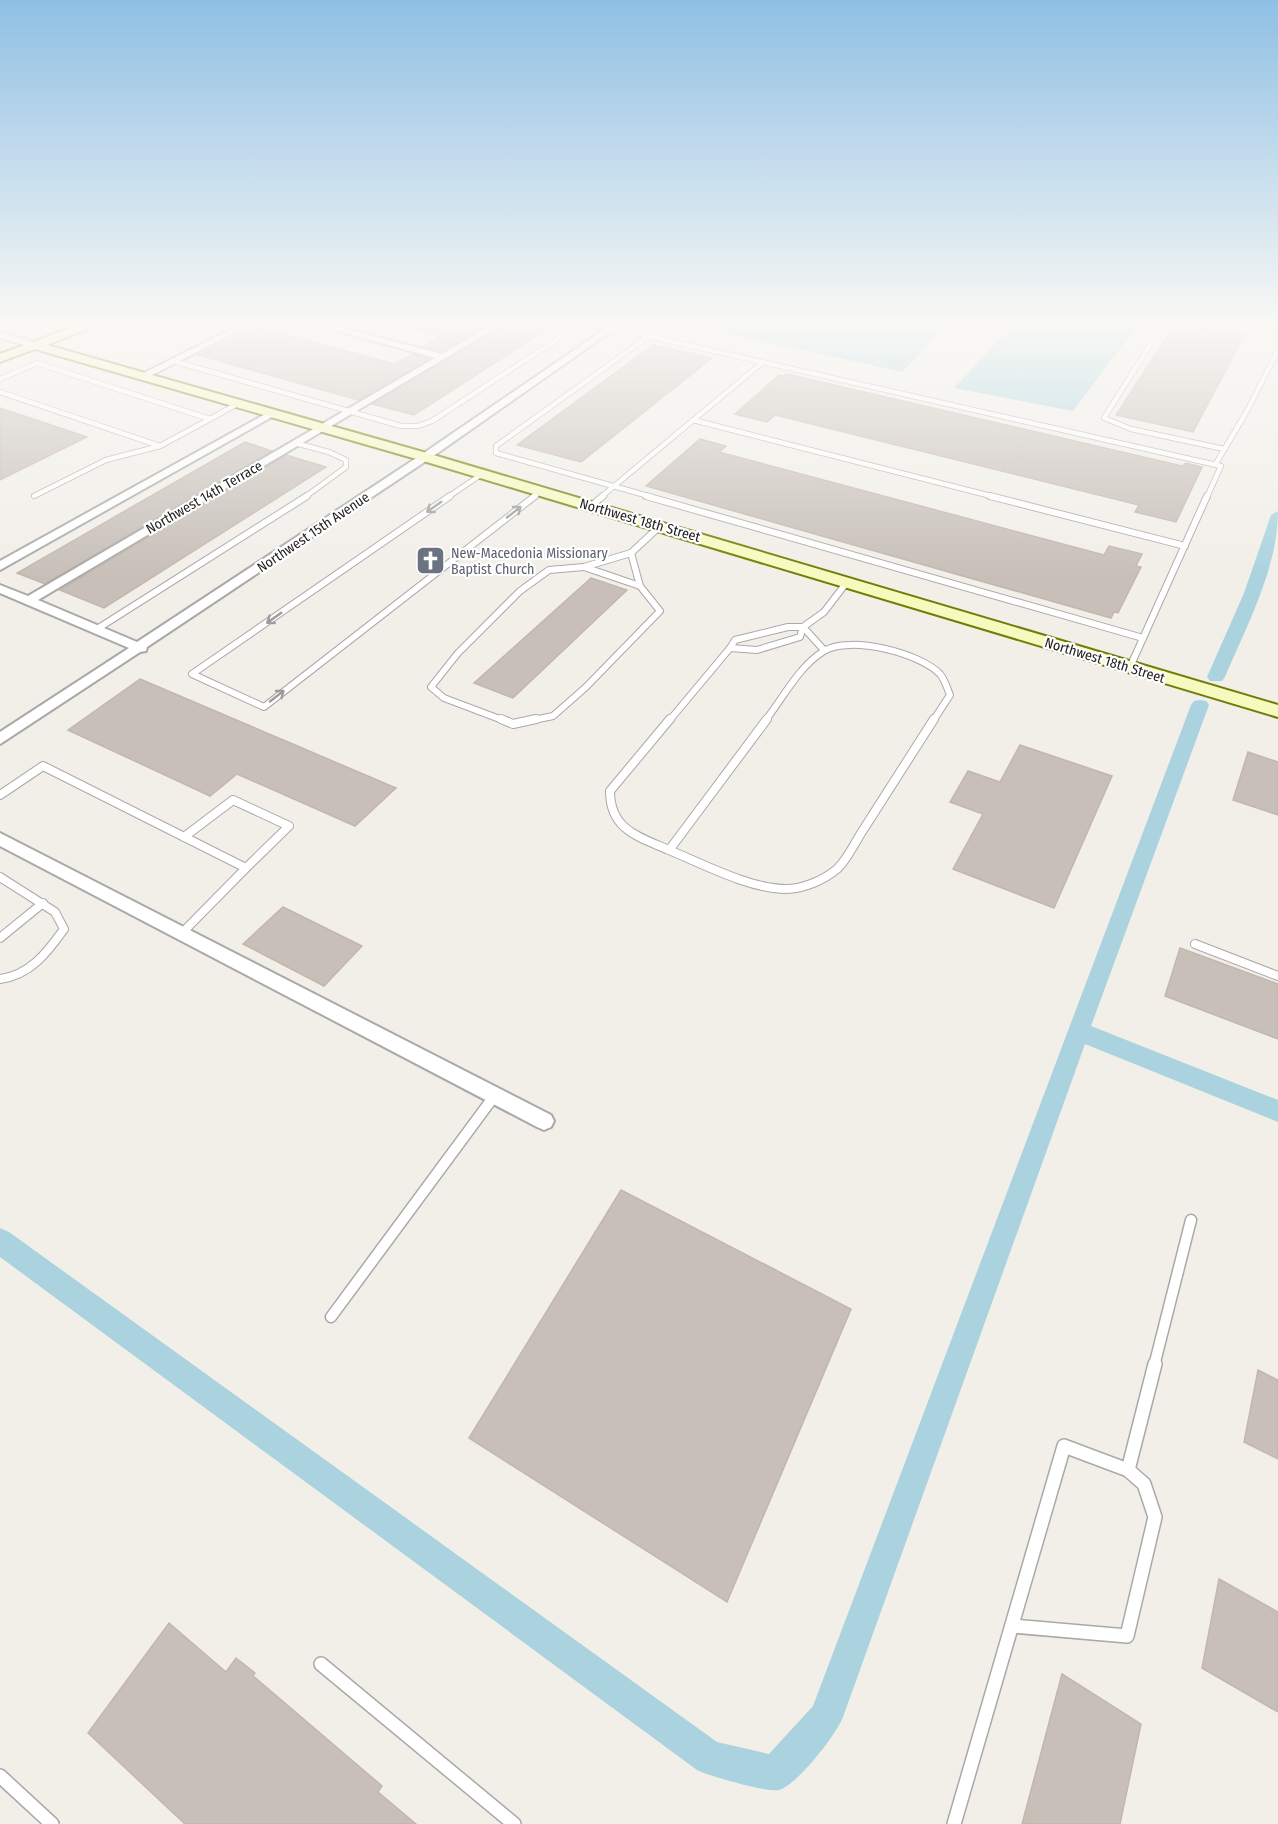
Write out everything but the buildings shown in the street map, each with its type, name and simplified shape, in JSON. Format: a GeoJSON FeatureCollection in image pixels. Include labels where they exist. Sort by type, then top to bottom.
{"type":"FeatureCollection","features":[{"type":"Feature","properties":{"kind":"street","name":"Northwest 18th Street"},"geometry":{"type":"LineString","coordinates":[[250,406],[1278,711]]}},
{"type":"Feature","properties":{"kind":"street","name":"Northwest 14th Terrace"},"geometry":{"type":"LineString","coordinates":[[28,601],[359,406]]}},
{"type":"Feature","properties":{"kind":"street","name":"Northwest 15th Avenue"},"geometry":{"type":"LineString","coordinates":[[0,739],[141,648],[498,406]]}},
{"type":"Feature","properties":{"kind":"street"},"geometry":{"type":"LineString","coordinates":[[0,566],[274,413]]}},
{"type":"Feature","properties":{"kind":"street"},"geometry":{"type":"LineString","coordinates":[[0,589],[141,648]]}},
{"type":"Feature","properties":{"kind":"street"},"geometry":{"type":"LineString","coordinates":[[0,839],[544,1120]]}},
{"type":"Feature","properties":{"kind":"lane"},"geometry":{"type":"LineString","coordinates":[[42,406],[160,446]]}},
{"type":"Feature","properties":{"kind":"lane"},"geometry":{"type":"LineString","coordinates":[[170,406],[210,419]]}},
{"type":"Feature","properties":{"kind":"lane"},"geometry":{"type":"LineString","coordinates":[[34,496],[106,460],[160,446],[233,406]]}},
{"type":"Feature","properties":{"kind":"lane"},"geometry":{"type":"LineString","coordinates":[[334,406],[400,426],[427,423],[453,406]]}},
{"type":"Feature","properties":{"kind":"lane"},"geometry":{"type":"LineString","coordinates":[[551,406],[496,446],[494,450],[500,455],[1143,638]]}},
{"type":"Feature","properties":{"kind":"lane"},"geometry":{"type":"LineString","coordinates":[[591,506],[710,406]]}},
{"type":"Feature","properties":{"kind":"lane"},"geometry":{"type":"LineString","coordinates":[[957,406],[1221,466],[1130,667]]}},
{"type":"Feature","properties":{"kind":"lane"},"geometry":{"type":"LineString","coordinates":[[1111,406],[1104,418],[1131,429],[1224,449]]}},
{"type":"Feature","properties":{"kind":"lane"},"geometry":{"type":"LineString","coordinates":[[1215,465],[1247,406]]}},
{"type":"Feature","properties":{"kind":"lane"},"geometry":{"type":"LineString","coordinates":[[693,420],[1185,546]]}},
{"type":"Feature","properties":{"kind":"lane"},"geometry":{"type":"LineString","coordinates":[[97,629],[307,496],[346,467],[346,460],[329,452],[295,443]]}},
{"type":"Feature","properties":{"kind":"lane"},"geometry":{"type":"LineString","coordinates":[[482,474],[192,674],[264,707],[541,491]]}},
{"type":"Feature","properties":{"kind":"lane"},"geometry":{"type":"LineString","coordinates":[[632,553],[640,586],[660,611],[602,671],[552,716],[513,724],[444,698],[431,687],[458,653],[520,591],[549,570],[584,567],[632,553],[660,526]]}},
{"type":"Feature","properties":{"kind":"lane"},"geometry":{"type":"LineString","coordinates":[[584,567],[640,586]]}},
{"type":"Feature","properties":{"kind":"lane"},"geometry":{"type":"LineString","coordinates":[[670,849],[807,665],[824,650],[845,643],[869,645],[915,660],[940,674],[950,695],[838,868],[815,883],[787,889],[757,884],[670,849],[622,827],[610,810],[610,791],[735,640],[788,627],[803,627],[824,612],[847,582]]}},
{"type":"Feature","properties":{"kind":"lane"},"geometry":{"type":"LineString","coordinates":[[730,648],[745,652],[777,645],[800,637],[803,627]]}},
{"type":"Feature","properties":{"kind":"lane"},"geometry":{"type":"LineString","coordinates":[[803,627],[824,650]]}},
{"type":"Feature","properties":{"kind":"lane"},"geometry":{"type":"LineString","coordinates":[[0,795],[43,766],[246,868]]}},
{"type":"Feature","properties":{"kind":"lane"},"geometry":{"type":"LineString","coordinates":[[182,933],[289,825],[233,800],[184,837]]}},
{"type":"Feature","properties":{"kind":"lane"},"geometry":{"type":"LineString","coordinates":[[0,877],[56,912],[64,929],[47,953],[26,970],[10,979],[0,979]]}},
{"type":"Feature","properties":{"kind":"lane"},"geometry":{"type":"LineString","coordinates":[[0,938],[43,903]]}},
{"type":"Feature","properties":{"kind":"lane"},"geometry":{"type":"LineString","coordinates":[[1195,944],[1278,976]]}},
{"type":"Feature","properties":{"kind":"lane"},"geometry":{"type":"LineString","coordinates":[[331,1317],[495,1095]]}},
{"type":"Feature","properties":{"kind":"lane"},"geometry":{"type":"LineString","coordinates":[[1128,1470],[1191,1220]]}},
{"type":"Feature","properties":{"kind":"lane"},"geometry":{"type":"LineString","coordinates":[[954,1824],[1012,1626],[1065,1446],[1128,1470],[1144,1484],[1155,1516],[1127,1636],[1012,1626]]}},
{"type":"Feature","properties":{"kind":"lane"},"geometry":{"type":"LineString","coordinates":[[321,1664],[514,1824]]}},
{"type":"Feature","properties":{"kind":"lane"},"geometry":{"type":"LineString","coordinates":[[0,1776],[52,1824]]}},
{"type":"Feature","properties":{"kind":"water"},"geometry":{"type":"Polygon","coordinates":[[[1048,406],[1077,406],[1073,411],[1048,406]]]}},
{"type":"Feature","properties":{"kind":"waterway"},"geometry":{"type":"LineString","coordinates":[[1216,677],[1252,593],[1278,515]]}},
{"type":"Feature","properties":{"kind":"waterway"},"geometry":{"type":"LineString","coordinates":[[1078,1031],[1200,705]]}},
{"type":"Feature","properties":{"kind":"waterway"},"geometry":{"type":"LineString","coordinates":[[0,1241],[709,1758],[776,1773],[826,1717],[1078,1031]]}},
{"type":"Feature","properties":{"kind":"waterway"},"geometry":{"type":"LineString","coordinates":[[1078,1031],[1278,1111]]}},
{"type":"Feature","properties":{"kind":"place","name":"New-Macedonia Missionary Baptist Church"},"geometry":{"type":"Point","coordinates":[430,561]}}]}
